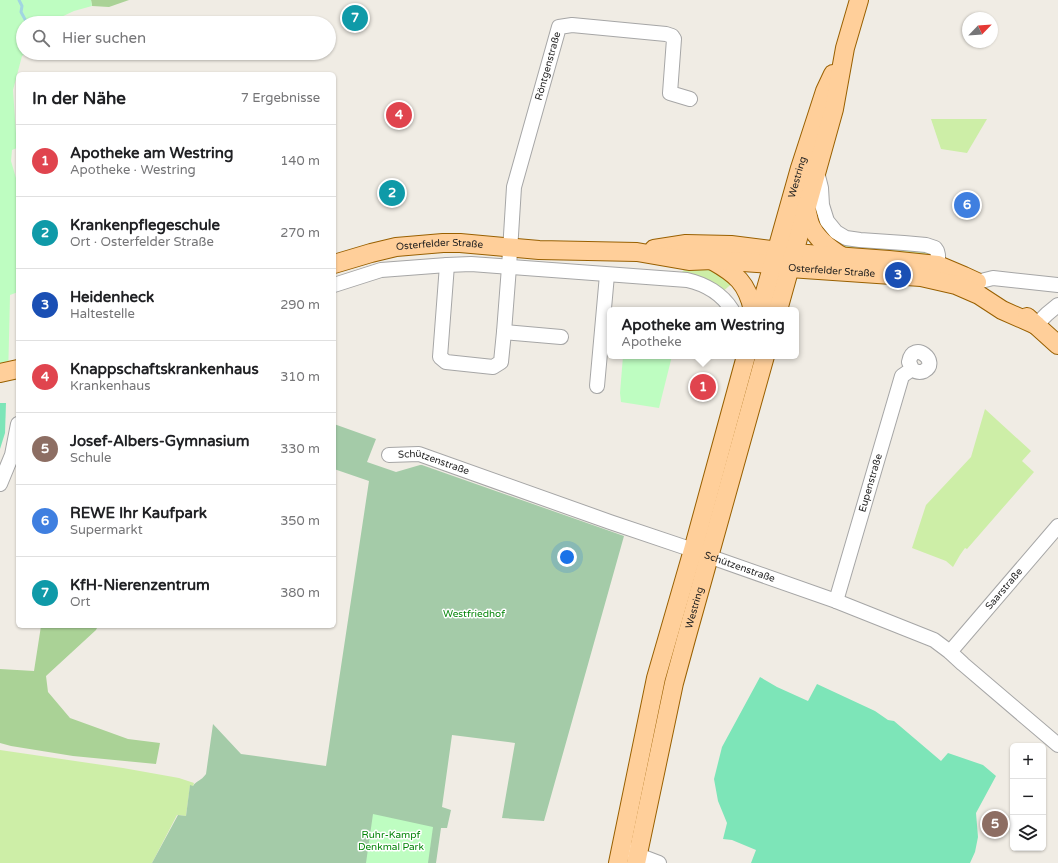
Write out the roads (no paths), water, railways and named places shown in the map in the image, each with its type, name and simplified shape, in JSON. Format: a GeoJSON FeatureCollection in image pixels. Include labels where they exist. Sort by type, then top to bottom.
{"type":"FeatureCollection","features":[{"type":"Feature","properties":{"kind":"main road","name":"Westring"},"geometry":{"type":"LineString","coordinates":[[761,307],[806,209],[834,109],[845,48],[859,0]]}},
{"type":"Feature","properties":{"kind":"main road","name":"Westring"},"geometry":{"type":"LineString","coordinates":[[778,307],[783,259],[802,160],[823,97],[845,48]]}},
{"type":"Feature","properties":{"kind":"main road"},"geometry":{"type":"LineString","coordinates":[[806,209],[810,224],[817,236],[832,250],[845,258]]}},
{"type":"Feature","properties":{"kind":"main road","name":"Osterfelder Straße"},"geometry":{"type":"LineString","coordinates":[[336,263],[396,247],[460,243],[539,250],[637,252],[689,261],[845,258],[889,260],[938,265],[977,282],[1006,298],[1058,345]]}},
{"type":"Feature","properties":{"kind":"main road","name":"Osterfelder Straße"},"geometry":{"type":"LineString","coordinates":[[637,252],[686,244],[732,245],[783,259],[865,274],[920,277],[956,285],[979,295],[1002,310],[1036,325]]}},
{"type":"Feature","properties":{"kind":"main road"},"geometry":{"type":"LineString","coordinates":[[713,260],[731,271],[738,278],[744,286],[752,307]]}},
{"type":"Feature","properties":{"kind":"main road","name":"Westring"},"geometry":{"type":"LineString","coordinates":[[618,863],[656,678],[700,553],[764,359]]}},
{"type":"Feature","properties":{"kind":"main road","name":"Westring"},"geometry":{"type":"LineString","coordinates":[[637,859],[700,553],[743,361]]}},
{"type":"Feature","properties":{"kind":"main road"},"geometry":{"type":"LineString","coordinates":[[0,373],[16,369]]}},
{"type":"Feature","properties":{"kind":"street","name":"Röntgenstraße"},"geometry":{"type":"LineString","coordinates":[[510,247],[514,187],[559,27],[572,25],[669,34],[674,39],[670,93],[690,99]]}},
{"type":"Feature","properties":{"kind":"street"},"geometry":{"type":"LineString","coordinates":[[817,170],[821,188],[822,205],[827,221],[836,232],[846,238],[926,245],[935,248],[938,255],[938,265]]}},
{"type":"Feature","properties":{"kind":"street","name":"Osterfelder Straße"},"geometry":{"type":"LineString","coordinates":[[447,265],[440,357],[446,362],[493,367],[501,362],[510,247]]}},
{"type":"Feature","properties":{"kind":"street"},"geometry":{"type":"LineString","coordinates":[[371,253],[376,271]]}},
{"type":"Feature","properties":{"kind":"street"},"geometry":{"type":"LineString","coordinates":[[670,279],[689,261]]}},
{"type":"Feature","properties":{"kind":"street","name":"Osterfelder Straße"},"geometry":{"type":"LineString","coordinates":[[336,284],[381,270],[471,264],[692,281],[719,295],[730,307]]}},
{"type":"Feature","properties":{"kind":"street"},"geometry":{"type":"LineString","coordinates":[[597,386],[608,275]]}},
{"type":"Feature","properties":{"kind":"street"},"geometry":{"type":"LineString","coordinates":[[977,282],[993,278],[1058,285]]}},
{"type":"Feature","properties":{"kind":"street"},"geometry":{"type":"LineString","coordinates":[[1036,325],[1058,305]]}},
{"type":"Feature","properties":{"kind":"street"},"geometry":{"type":"LineString","coordinates":[[504,332],[561,337]]}},
{"type":"Feature","properties":{"kind":"street","name":"Eupenstraße"},"geometry":{"type":"LineString","coordinates":[[836,601],[902,376],[912,369]]}},
{"type":"Feature","properties":{"kind":"street"},"geometry":{"type":"LineString","coordinates":[[0,484],[12,455],[16,434]]}},
{"type":"Feature","properties":{"kind":"street","name":"Schützenstraße"},"geometry":{"type":"LineString","coordinates":[[389,455],[419,454],[836,601],[934,640],[1058,745]]}},
{"type":"Feature","properties":{"kind":"street","name":"Saarstraße"},"geometry":{"type":"LineString","coordinates":[[950,652],[1058,526]]}},
{"type":"Feature","properties":{"kind":"street"},"geometry":{"type":"LineString","coordinates":[[622,844],[637,859],[660,863]]}},
{"type":"Feature","properties":{"kind":"waterway"},"geometry":{"type":"LineString","coordinates":[[19,0],[22,6],[21,12],[23,16]]}},
{"type":"Feature","properties":{"kind":"place","name":"KfH-Nierenzentrum"},"geometry":{"type":"Point","coordinates":[355,18]}},
{"type":"Feature","properties":{"kind":"place","name":"Knappschaftskrankenhaus"},"geometry":{"type":"Point","coordinates":[399,115]}},
{"type":"Feature","properties":{"kind":"place","name":"Krankenpflegeschule"},"geometry":{"type":"Point","coordinates":[392,193]}},
{"type":"Feature","properties":{"kind":"place","name":"REWE Ihr Kaufpark"},"geometry":{"type":"Point","coordinates":[967,205]}},
{"type":"Feature","properties":{"kind":"place","name":"Heidenheck"},"geometry":{"type":"Point","coordinates":[898,275]}},
{"type":"Feature","properties":{"kind":"place","name":"Apotheke am Westring"},"geometry":{"type":"Point","coordinates":[703,387]}},
{"type":"Feature","properties":{"kind":"place","name":"Josef-Albers-Gymnasium"},"geometry":{"type":"Point","coordinates":[995,824]}},
{"type":"Feature","properties":{"kind":"park label","name":"Westfriedhof"},"geometry":{"type":"Point","coordinates":[474,614]}},
{"type":"Feature","properties":{"kind":"park label","name":"Ruhr-Kampf Denkmal Park"},"geometry":{"type":"Point","coordinates":[391,840]}}]}
